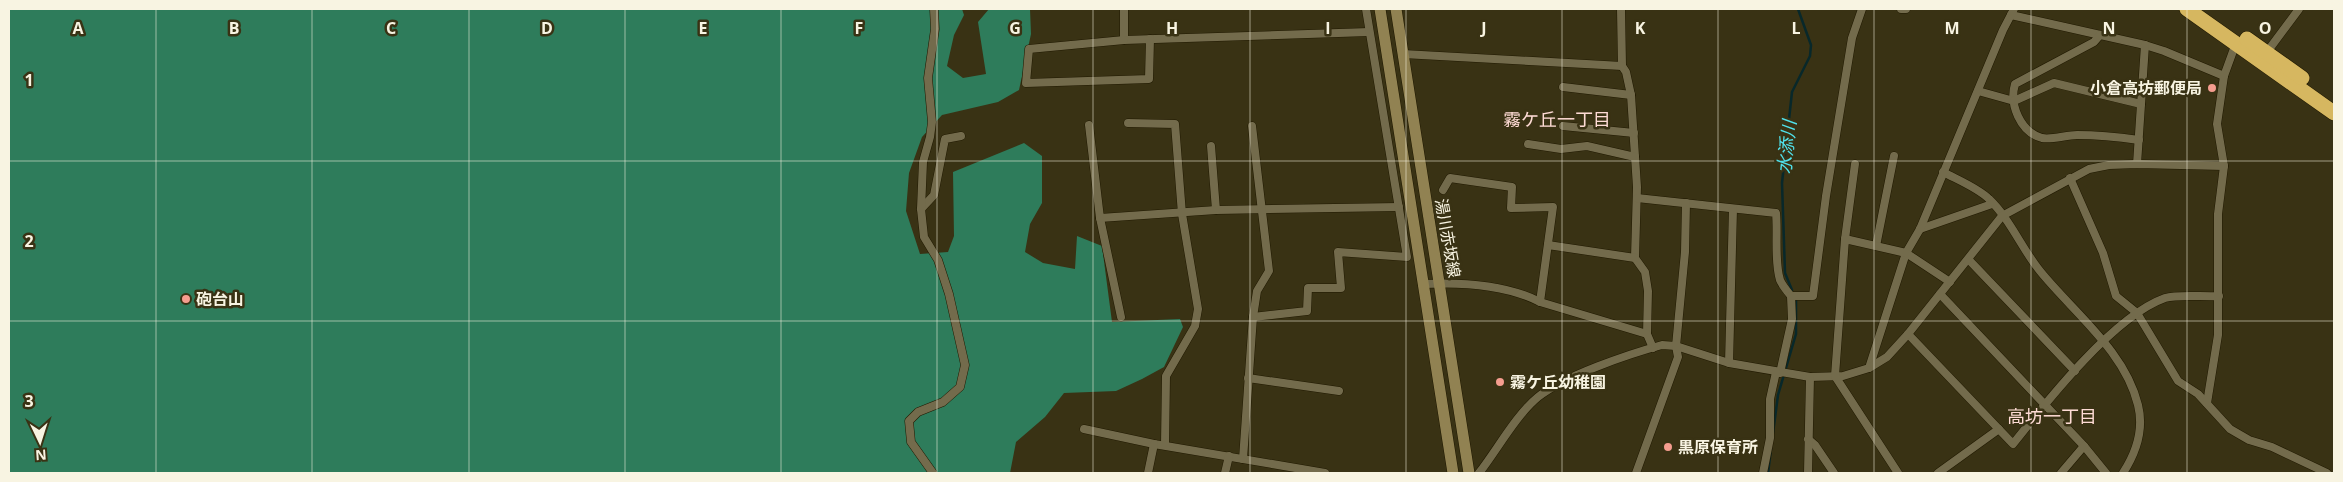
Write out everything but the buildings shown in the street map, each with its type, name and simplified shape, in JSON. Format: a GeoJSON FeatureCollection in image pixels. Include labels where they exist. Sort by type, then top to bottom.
{"type":"FeatureCollection","features":[{"type":"Feature","properties":{"kind":"highway"},"geometry":{"type":"LineString","coordinates":[[2187,9],[2238,39],[2267,52],[2334,101]]}},
{"type":"Feature","properties":{"kind":"highway"},"geometry":{"type":"LineString","coordinates":[[2206,9],[2238,39],[2334,113]]}},
{"type":"Feature","properties":{"kind":"main road","name":"湯川赤坂線"},"geometry":{"type":"LineString","coordinates":[[1380,9],[1453,473]]}},
{"type":"Feature","properties":{"kind":"main road","name":"湯川赤坂線"},"geometry":{"type":"LineString","coordinates":[[1396,9],[1469,473]]}},
{"type":"Feature","properties":{"kind":"street"},"geometry":{"type":"LineString","coordinates":[[933,473],[911,442],[909,421],[918,412],[943,402],[960,387],[965,364],[938,260],[924,236],[921,209],[923,162],[932,122],[928,78],[935,28],[934,9]]}},
{"type":"Feature","properties":{"kind":"street"},"geometry":{"type":"LineString","coordinates":[[1124,9],[1124,40]]}},
{"type":"Feature","properties":{"kind":"street"},"geometry":{"type":"LineString","coordinates":[[1252,317],[1307,311],[1308,288],[1341,288],[1338,252],[1407,257],[1366,9]]}},
{"type":"Feature","properties":{"kind":"street"},"geometry":{"type":"LineString","coordinates":[[1621,9],[1622,66],[1626,72],[1631,95],[1634,133],[1637,198],[1634,258],[1645,272],[1648,291],[1647,334],[1653,348]]}},
{"type":"Feature","properties":{"kind":"street"},"geometry":{"type":"LineString","coordinates":[[1791,296],[1813,296],[1826,196],[1852,38],[1862,9]]}},
{"type":"Feature","properties":{"kind":"street"},"geometry":{"type":"LineString","coordinates":[[1901,9],[1906,9]]}},
{"type":"Feature","properties":{"kind":"street"},"geometry":{"type":"LineString","coordinates":[[2267,52],[2299,9]]}},
{"type":"Feature","properties":{"kind":"street"},"geometry":{"type":"LineString","coordinates":[[1869,368],[1906,253],[1920,229],[2002,30],[2012,11],[2145,45],[2224,76]]}},
{"type":"Feature","properties":{"kind":"street"},"geometry":{"type":"LineString","coordinates":[[1150,39],[1149,78],[1026,83],[1028,49],[1124,40],[1150,39],[1369,32]]}},
{"type":"Feature","properties":{"kind":"street"},"geometry":{"type":"LineString","coordinates":[[2100,35],[2094,42],[2015,84],[2014,101],[2022,124],[2026,129],[2042,138],[2104,135],[2139,140]]}},
{"type":"Feature","properties":{"kind":"street"},"geometry":{"type":"LineString","coordinates":[[2207,403],[2218,335],[2218,214],[2224,166],[2217,124],[2224,76],[2238,39]]}},
{"type":"Feature","properties":{"kind":"street"},"geometry":{"type":"LineString","coordinates":[[2137,164],[2145,45]]}},
{"type":"Feature","properties":{"kind":"street"},"geometry":{"type":"LineString","coordinates":[[1403,54],[1622,66]]}},
{"type":"Feature","properties":{"kind":"street"},"geometry":{"type":"LineString","coordinates":[[1978,90],[2014,101],[2054,83],[2141,104]]}},
{"type":"Feature","properties":{"kind":"street"},"geometry":{"type":"LineString","coordinates":[[1563,88],[1631,95]]}},
{"type":"Feature","properties":{"kind":"street"},"geometry":{"type":"LineString","coordinates":[[1128,123],[1174,124],[1182,214],[1198,309],[1195,326],[1166,376],[1165,446]]}},
{"type":"Feature","properties":{"kind":"street"},"geometry":{"type":"LineString","coordinates":[[1089,125],[1100,218],[1121,317]]}},
{"type":"Feature","properties":{"kind":"street"},"geometry":{"type":"LineString","coordinates":[[1243,459],[1252,317],[1257,291],[1269,271],[1252,126]]}},
{"type":"Feature","properties":{"kind":"street"},"geometry":{"type":"LineString","coordinates":[[1563,126],[1634,133]]}},
{"type":"Feature","properties":{"kind":"street"},"geometry":{"type":"LineString","coordinates":[[921,209],[934,195],[945,139],[961,136]]}},
{"type":"Feature","properties":{"kind":"street"},"geometry":{"type":"LineString","coordinates":[[1528,144],[1561,149],[1587,146],[1635,157]]}},
{"type":"Feature","properties":{"kind":"street"},"geometry":{"type":"LineString","coordinates":[[1211,146],[1216,210]]}},
{"type":"Feature","properties":{"kind":"street"},"geometry":{"type":"LineString","coordinates":[[1876,246],[1894,156]]}},
{"type":"Feature","properties":{"kind":"street"},"geometry":{"type":"LineString","coordinates":[[1855,164],[1845,239],[1834,376],[1898,473]]}},
{"type":"Feature","properties":{"kind":"street"},"geometry":{"type":"LineString","coordinates":[[1479,473],[1527,407],[1538,397],[1580,374],[1662,345],[1676,346],[1729,363],[1778,373],[1810,376],[1843,376],[1869,368],[1887,357],[1908,334],[1969,260],[2002,216],[2070,178],[2089,170],[2109,165],[2224,166]]}},
{"type":"Feature","properties":{"kind":"street"},"geometry":{"type":"LineString","coordinates":[[1944,172],[1990,200],[2040,270],[2103,342],[2127,374],[2138,404],[2141,423],[2131,460],[2123,473]]}},
{"type":"Feature","properties":{"kind":"street"},"geometry":{"type":"LineString","coordinates":[[1443,190],[1450,178],[1512,187],[1511,208],[1553,207],[1540,302]]}},
{"type":"Feature","properties":{"kind":"street"},"geometry":{"type":"LineString","coordinates":[[2070,178],[2103,253],[2116,296],[2137,313],[2178,380],[2198,394],[2230,429],[2327,473]]}},
{"type":"Feature","properties":{"kind":"street"},"geometry":{"type":"LineString","coordinates":[[1637,198],[1776,213],[1780,280],[1791,296],[1792,319],[1770,399],[1770,438],[1763,473]]}},
{"type":"Feature","properties":{"kind":"street"},"geometry":{"type":"LineString","coordinates":[[1636,473],[1678,357],[1676,346],[1685,252],[1686,203]]}},
{"type":"Feature","properties":{"kind":"street"},"geometry":{"type":"LineString","coordinates":[[1920,229],[1992,204]]}},
{"type":"Feature","properties":{"kind":"street"},"geometry":{"type":"LineString","coordinates":[[1100,218],[1182,214],[1216,210],[1399,207]]}},
{"type":"Feature","properties":{"kind":"street"},"geometry":{"type":"LineString","coordinates":[[1729,363],[1733,208]]}},
{"type":"Feature","properties":{"kind":"street"},"geometry":{"type":"LineString","coordinates":[[1845,239],[1906,253],[1950,282]]}},
{"type":"Feature","properties":{"kind":"street"},"geometry":{"type":"LineString","coordinates":[[1548,245],[1634,258]]}},
{"type":"Feature","properties":{"kind":"street"},"geometry":{"type":"LineString","coordinates":[[1969,260],[2075,371]]}},
{"type":"Feature","properties":{"kind":"street"},"geometry":{"type":"LineString","coordinates":[[1422,284],[1472,284],[1524,294],[1540,302],[1647,334]]}},
{"type":"Feature","properties":{"kind":"street"},"geometry":{"type":"LineString","coordinates":[[1940,294],[2084,446],[2106,473]]}},
{"type":"Feature","properties":{"kind":"street"},"geometry":{"type":"LineString","coordinates":[[1908,334],[2013,444],[2045,404],[2075,371],[2103,342],[2137,313],[2166,298],[2218,296]]}},
{"type":"Feature","properties":{"kind":"street"},"geometry":{"type":"LineString","coordinates":[[1808,473],[1810,376]]}},
{"type":"Feature","properties":{"kind":"street"},"geometry":{"type":"LineString","coordinates":[[1248,378],[1339,390]]}},
{"type":"Feature","properties":{"kind":"street"},"geometry":{"type":"LineString","coordinates":[[1084,429],[1154,444],[1325,473]]}},
{"type":"Feature","properties":{"kind":"street"},"geometry":{"type":"LineString","coordinates":[[1938,473],[1999,429]]}},
{"type":"Feature","properties":{"kind":"street"},"geometry":{"type":"LineString","coordinates":[[1808,439],[1816,445],[1834,473]]}},
{"type":"Feature","properties":{"kind":"street"},"geometry":{"type":"LineString","coordinates":[[1148,473],[1154,444]]}},
{"type":"Feature","properties":{"kind":"street"},"geometry":{"type":"LineString","coordinates":[[2061,473],[2084,446]]}},
{"type":"Feature","properties":{"kind":"street"},"geometry":{"type":"LineString","coordinates":[[1225,473],[1229,456]]}},
{"type":"Feature","properties":{"kind":"green space"},"geometry":{"type":"Polygon","coordinates":[[[9,9],[962,9],[964,15],[954,35],[947,66],[963,78],[986,74],[978,22],[989,9],[1030,9],[1031,34],[1019,90],[998,102],[942,115],[922,137],[909,173],[906,211],[920,254],[948,252],[954,236],[953,172],[1024,143],[1042,156],[1042,203],[1030,224],[1025,252],[1043,263],[1075,269],[1077,236],[1102,246],[1112,322],[1180,319],[1183,327],[1164,367],[1116,391],[1064,393],[1045,417],[1016,442],[1010,473],[9,473],[9,9]]]}},
{"type":"Feature","properties":{"kind":"waterway","name":"水添川"},"geometry":{"type":"LineString","coordinates":[[1792,290],[1785,273],[1782,183],[1792,92],[1810,56],[1811,45],[1798,9]]}},
{"type":"Feature","properties":{"kind":"waterway","name":"水添川"},"geometry":{"type":"LineString","coordinates":[[1773,433],[1778,395],[1796,334],[1796,300]]}},
{"type":"Feature","properties":{"kind":"waterway","name":"水添川"},"geometry":{"type":"LineString","coordinates":[[1768,473],[1771,449]]}},
{"type":"Feature","properties":{"kind":"place","name":"小倉高坊郵便局"},"geometry":{"type":"Point","coordinates":[2212,88]}},
{"type":"Feature","properties":{"kind":"place","name":"砲台山"},"geometry":{"type":"Point","coordinates":[186,299]}},
{"type":"Feature","properties":{"kind":"place","name":"霧ケ丘幼稚園"},"geometry":{"type":"Point","coordinates":[1500,382]}},
{"type":"Feature","properties":{"kind":"place","name":"黒原保育所"},"geometry":{"type":"Point","coordinates":[1668,447]}},
{"type":"Feature","properties":{"kind":"district","name":"霧ケ丘一丁目"},"geometry":{"type":"Point","coordinates":[1557,119]}},
{"type":"Feature","properties":{"kind":"district","name":"高坊一丁目"},"geometry":{"type":"Point","coordinates":[2052,416]}}]}
